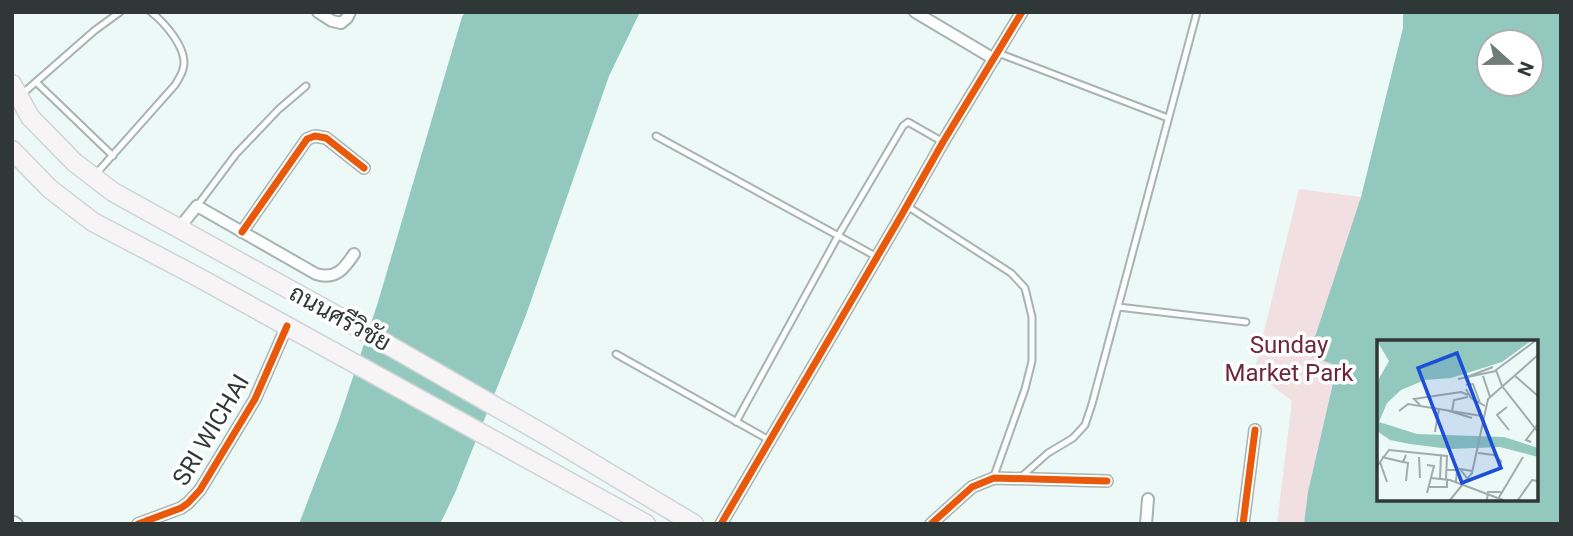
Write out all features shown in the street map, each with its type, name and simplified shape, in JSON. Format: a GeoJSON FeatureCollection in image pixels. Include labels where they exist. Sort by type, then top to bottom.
{"type":"FeatureCollection","features":[{"type":"Feature","properties":{"kind":"main road","name":"ถนนศรีวิชัย"},"geometry":{"type":"LineString","coordinates":[[16,90],[30,117],[74,162],[113,192],[343,319],[694,524]]}},
{"type":"Feature","properties":{"kind":"main road","name":"ถนนศรีวิชัย"},"geometry":{"type":"LineString","coordinates":[[12,150],[50,189],[93,222],[530,458],[646,524]]}},
{"type":"Feature","properties":{"kind":"street"},"geometry":{"type":"LineString","coordinates":[[318,12],[341,23],[350,12]]}},
{"type":"Feature","properties":{"kind":"street"},"geometry":{"type":"LineString","coordinates":[[915,12],[996,56]]}},
{"type":"Feature","properties":{"kind":"street"},"geometry":{"type":"LineString","coordinates":[[720,524],[1022,12]]}},
{"type":"Feature","properties":{"kind":"street"},"geometry":{"type":"LineString","coordinates":[[242,232],[307,139],[315,136],[326,138],[365,168]]}},
{"type":"Feature","properties":{"kind":"street"},"geometry":{"type":"LineString","coordinates":[[179,228],[197,206],[316,274],[326,277],[344,268],[354,254]]}},
{"type":"Feature","properties":{"kind":"street","name":"SRI WICHAI"},"geometry":{"type":"LineString","coordinates":[[138,524],[181,508],[200,490],[255,399],[287,326]]}},
{"type":"Feature","properties":{"kind":"street"},"geometry":{"type":"LineString","coordinates":[[1243,524],[1255,430]]}},
{"type":"Feature","properties":{"kind":"street"},"geometry":{"type":"LineString","coordinates":[[931,524],[972,488],[994,478],[1107,481]]}},
{"type":"Feature","properties":{"kind":"street"},"geometry":{"type":"LineString","coordinates":[[1146,524],[1148,499]]}},
{"type":"Feature","properties":{"kind":"lane"},"geometry":{"type":"LineString","coordinates":[[16,90],[36,82],[120,12]]}},
{"type":"Feature","properties":{"kind":"lane"},"geometry":{"type":"LineString","coordinates":[[93,177],[175,85],[184,68],[184,59],[176,38],[152,12]]}},
{"type":"Feature","properties":{"kind":"lane"},"geometry":{"type":"LineString","coordinates":[[1021,477],[1048,453],[1073,438],[1085,425],[1196,12]]}},
{"type":"Feature","properties":{"kind":"lane"},"geometry":{"type":"LineString","coordinates":[[996,56],[1168,118]]}},
{"type":"Feature","properties":{"kind":"lane"},"geometry":{"type":"LineString","coordinates":[[36,82],[113,156]]}},
{"type":"Feature","properties":{"kind":"lane"},"geometry":{"type":"LineString","coordinates":[[197,206],[236,153],[306,86]]}},
{"type":"Feature","properties":{"kind":"lane"},"geometry":{"type":"LineString","coordinates":[[736,422],[838,236],[903,125],[908,122],[943,142]]}},
{"type":"Feature","properties":{"kind":"lane"},"geometry":{"type":"LineString","coordinates":[[656,136],[877,257]]}},
{"type":"Feature","properties":{"kind":"lane"},"geometry":{"type":"LineString","coordinates":[[907,206],[1011,273],[1025,288],[1032,317],[1032,361],[994,478]]}},
{"type":"Feature","properties":{"kind":"lane"},"geometry":{"type":"LineString","coordinates":[[1118,307],[1246,322]]}},
{"type":"Feature","properties":{"kind":"lane"},"geometry":{"type":"LineString","coordinates":[[616,354],[769,440]]}},
{"type":"Feature","properties":{"kind":"green space","name":"Sunday Market Park"},"geometry":{"type":"Polygon","coordinates":[[[1299,189],[1361,197],[1349,359],[1320,524],[1277,524],[1292,401],[1254,372],[1299,189]]]}},
{"type":"Feature","properties":{"kind":"shaded area"},"geometry":{"type":"Polygon","coordinates":[[[465,12],[640,12],[609,76],[526,315],[440,524],[299,524],[338,422],[378,302],[465,12]]]}},
{"type":"Feature","properties":{"kind":"shaded area"},"geometry":{"type":"Polygon","coordinates":[[[1403,12],[1561,12],[1561,524],[1304,524],[1308,492],[1337,366],[1309,355],[1361,197],[1403,28],[1403,12]]]}},
{"type":"Feature","properties":{"kind":"cycle path"},"geometry":{"type":"LineString","coordinates":[[721,524],[943,142],[1022,12]]}},
{"type":"Feature","properties":{"kind":"cycle path"},"geometry":{"type":"LineString","coordinates":[[242,232],[307,139],[315,136],[326,138],[364,168]]}},
{"type":"Feature","properties":{"kind":"cycle path"},"geometry":{"type":"LineString","coordinates":[[138,524],[181,508],[200,490],[255,399],[287,326]]}},
{"type":"Feature","properties":{"kind":"cycle path"},"geometry":{"type":"LineString","coordinates":[[1243,524],[1255,430]]}},
{"type":"Feature","properties":{"kind":"cycle path"},"geometry":{"type":"LineString","coordinates":[[931,524],[972,487],[994,478],[1107,481]]}}]}
